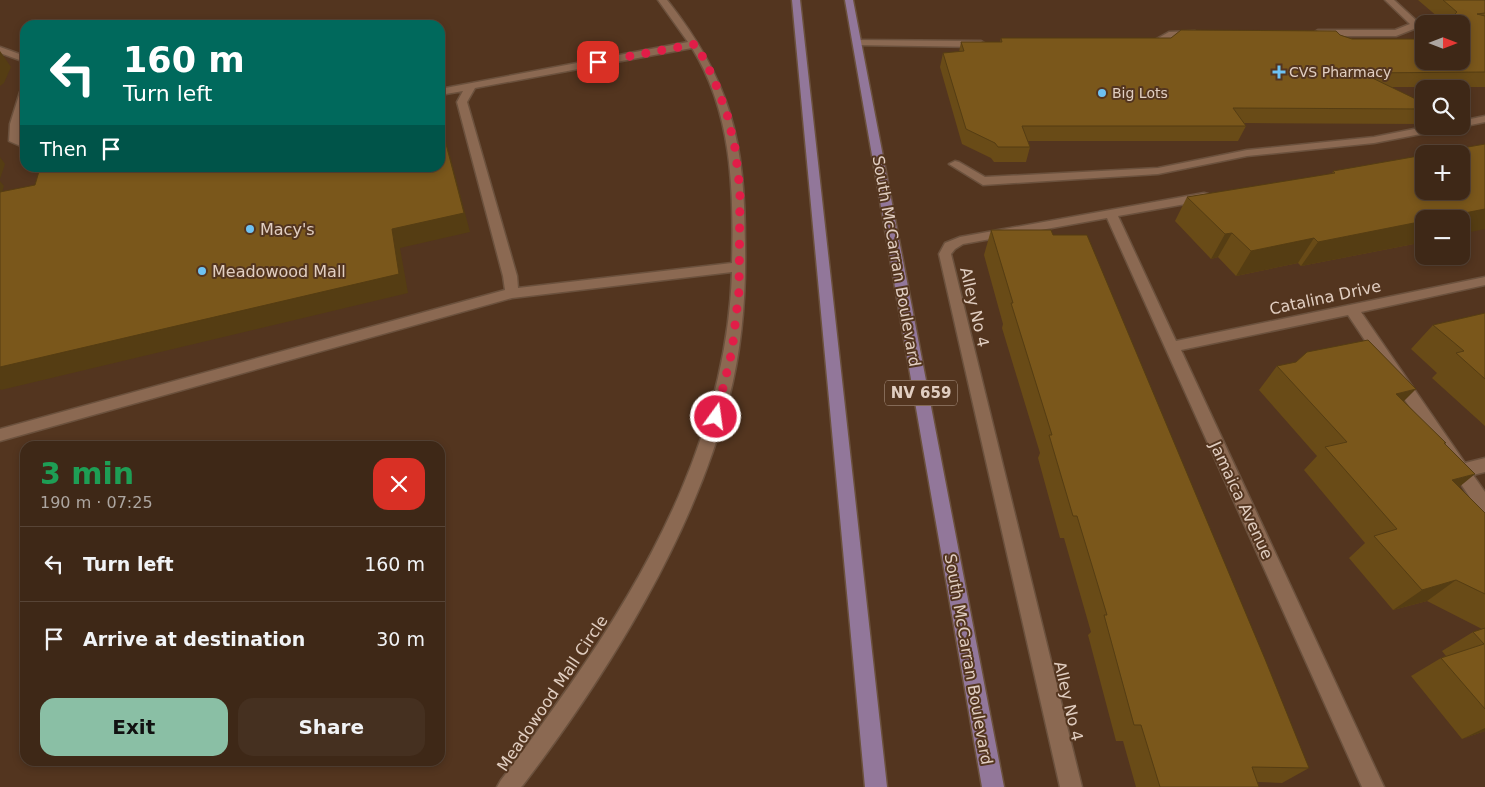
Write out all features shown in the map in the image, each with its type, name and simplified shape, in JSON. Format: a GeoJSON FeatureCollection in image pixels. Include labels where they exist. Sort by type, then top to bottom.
{"type":"FeatureCollection","features":[{"type":"Feature","properties":{"kind":"main road"},"geometry":{"type":"LineString","coordinates":[[796,0],[876,787]]}},
{"type":"Feature","properties":{"kind":"main road","name":"South McCarran Boulevard"},"geometry":{"type":"LineString","coordinates":[[849,0],[993,787]]}},
{"type":"Feature","properties":{"kind":"street","name":"Meadowood Mall Circle"},"geometry":{"type":"LineString","coordinates":[[508,787],[600,659],[654,567],[689,490],[716,417],[732,351],[739,291],[740,190],[735,148],[727,114],[713,77],[696,44],[662,0]]}},
{"type":"Feature","properties":{"kind":"street"},"geometry":{"type":"LineString","coordinates":[[1310,34],[1396,33],[1416,24],[1389,0]]}},
{"type":"Feature","properties":{"kind":"street"},"geometry":{"type":"LineString","coordinates":[[1143,46],[1152,46],[1172,34],[1206,34]]}},
{"type":"Feature","properties":{"kind":"street"},"geometry":{"type":"LineString","coordinates":[[857,43],[994,44]]}},
{"type":"Feature","properties":{"kind":"street"},"geometry":{"type":"LineString","coordinates":[[445,91],[696,44]]}},
{"type":"Feature","properties":{"kind":"street"},"geometry":{"type":"LineString","coordinates":[[0,50],[20,57]]}},
{"type":"Feature","properties":{"kind":"street"},"geometry":{"type":"LineString","coordinates":[[472,86],[462,102],[510,276],[512,293]]}},
{"type":"Feature","properties":{"kind":"street"},"geometry":{"type":"LineString","coordinates":[[20,108],[15,124],[16,141],[20,143]]}},
{"type":"Feature","properties":{"kind":"street"},"geometry":{"type":"LineString","coordinates":[[1470,122],[1485,119]]}},
{"type":"Feature","properties":{"kind":"street"},"geometry":{"type":"LineString","coordinates":[[955,164],[983,182],[1158,171],[1247,153],[1374,140],[1415,132]]}},
{"type":"Feature","properties":{"kind":"street","name":"Alley No 4"},"geometry":{"type":"LineString","coordinates":[[1071,787],[945,254],[950,246],[960,241],[1218,195]]}},
{"type":"Feature","properties":{"kind":"street","name":"Jamaica Avenue"},"geometry":{"type":"LineString","coordinates":[[1111,214],[1373,787]]}},
{"type":"Feature","properties":{"kind":"street"},"geometry":{"type":"LineString","coordinates":[[0,435],[512,293],[739,267]]}},
{"type":"Feature","properties":{"kind":"street","name":"Catalina Drive"},"geometry":{"type":"LineString","coordinates":[[1172,347],[1485,281]]}},
{"type":"Feature","properties":{"kind":"street"},"geometry":{"type":"LineString","coordinates":[[1352,310],[1485,506]]}},
{"type":"Feature","properties":{"kind":"street"},"geometry":{"type":"LineString","coordinates":[[1461,471],[1485,465]]}},
{"type":"Feature","properties":{"kind":"building"},"geometry":{"type":"Polygon","coordinates":[[[1443,0],[1485,0],[1485,13],[1477,14],[1485,16],[1485,72],[1362,73],[1415,99],[1415,109],[1233,108],[1246,126],[1022,126],[1030,147],[998,147],[995,143],[966,129],[943,53],[964,51],[961,42],[1002,42],[1001,38],[1171,38],[1181,30],[1336,31],[1340,35],[1352,39],[1415,39],[1415,70],[1470,70],[1470,15],[1454,15],[1457,12],[1443,0]]]}},
{"type":"Feature","properties":{"kind":"building","name":"Meadowood Mall"},"geometry":{"type":"Polygon","coordinates":[[[445,140],[464,213],[392,229],[399,274],[0,367],[0,192],[35,185],[39,172],[445,172],[445,140]]]}},
{"type":"Feature","properties":{"kind":"building"},"geometry":{"type":"Polygon","coordinates":[[[1485,144],[1485,209],[1470,212],[1470,210],[1415,210],[1415,223],[1318,242],[1314,238],[1251,251],[1232,233],[1225,234],[1187,197],[1335,173],[1333,171],[1415,157],[1415,200],[1470,200],[1470,147],[1485,144]]]}},
{"type":"Feature","properties":{"kind":"building"},"geometry":{"type":"Polygon","coordinates":[[[991,230],[1051,230],[1053,235],[1087,235],[1309,768],[1252,767],[1259,787],[1160,787],[1141,725],[1134,725],[1104,615],[1107,615],[1077,516],[1073,516],[1049,435],[1052,435],[1011,303],[1013,303],[991,230]]]}},
{"type":"Feature","properties":{"kind":"building"},"geometry":{"type":"Polygon","coordinates":[[[1485,313],[1485,379],[1456,353],[1464,351],[1433,325],[1485,313]]]}},
{"type":"Feature","properties":{"kind":"building"},"geometry":{"type":"Polygon","coordinates":[[[1368,340],[1416,389],[1396,394],[1475,474],[1452,480],[1485,513],[1485,594],[1456,580],[1422,590],[1374,536],[1397,529],[1325,447],[1347,442],[1277,366],[1296,362],[1307,352],[1368,340]]]}},
{"type":"Feature","properties":{"kind":"building"},"geometry":{"type":"Polygon","coordinates":[[[1485,628],[1485,709],[1441,658],[1484,644],[1473,632],[1485,628]]]}},
{"type":"Feature","properties":{"kind":"place","name":"CVS Pharmacy"},"geometry":{"type":"Point","coordinates":[1279,72]}},
{"type":"Feature","properties":{"kind":"place","name":"Big Lots"},"geometry":{"type":"Point","coordinates":[1102,93]}},
{"type":"Feature","properties":{"kind":"place","name":"Macy's"},"geometry":{"type":"Point","coordinates":[250,229]}},
{"type":"Feature","properties":{"kind":"place","name":"Meadowood Mall"},"geometry":{"type":"Point","coordinates":[202,271]}},
{"type":"Feature","properties":{"kind":"route"},"geometry":{"type":"LineString","coordinates":[[598,62],[696,44],[713,77],[727,114],[735,148],[740,190],[739,291],[732,351],[716,417]]}}]}
